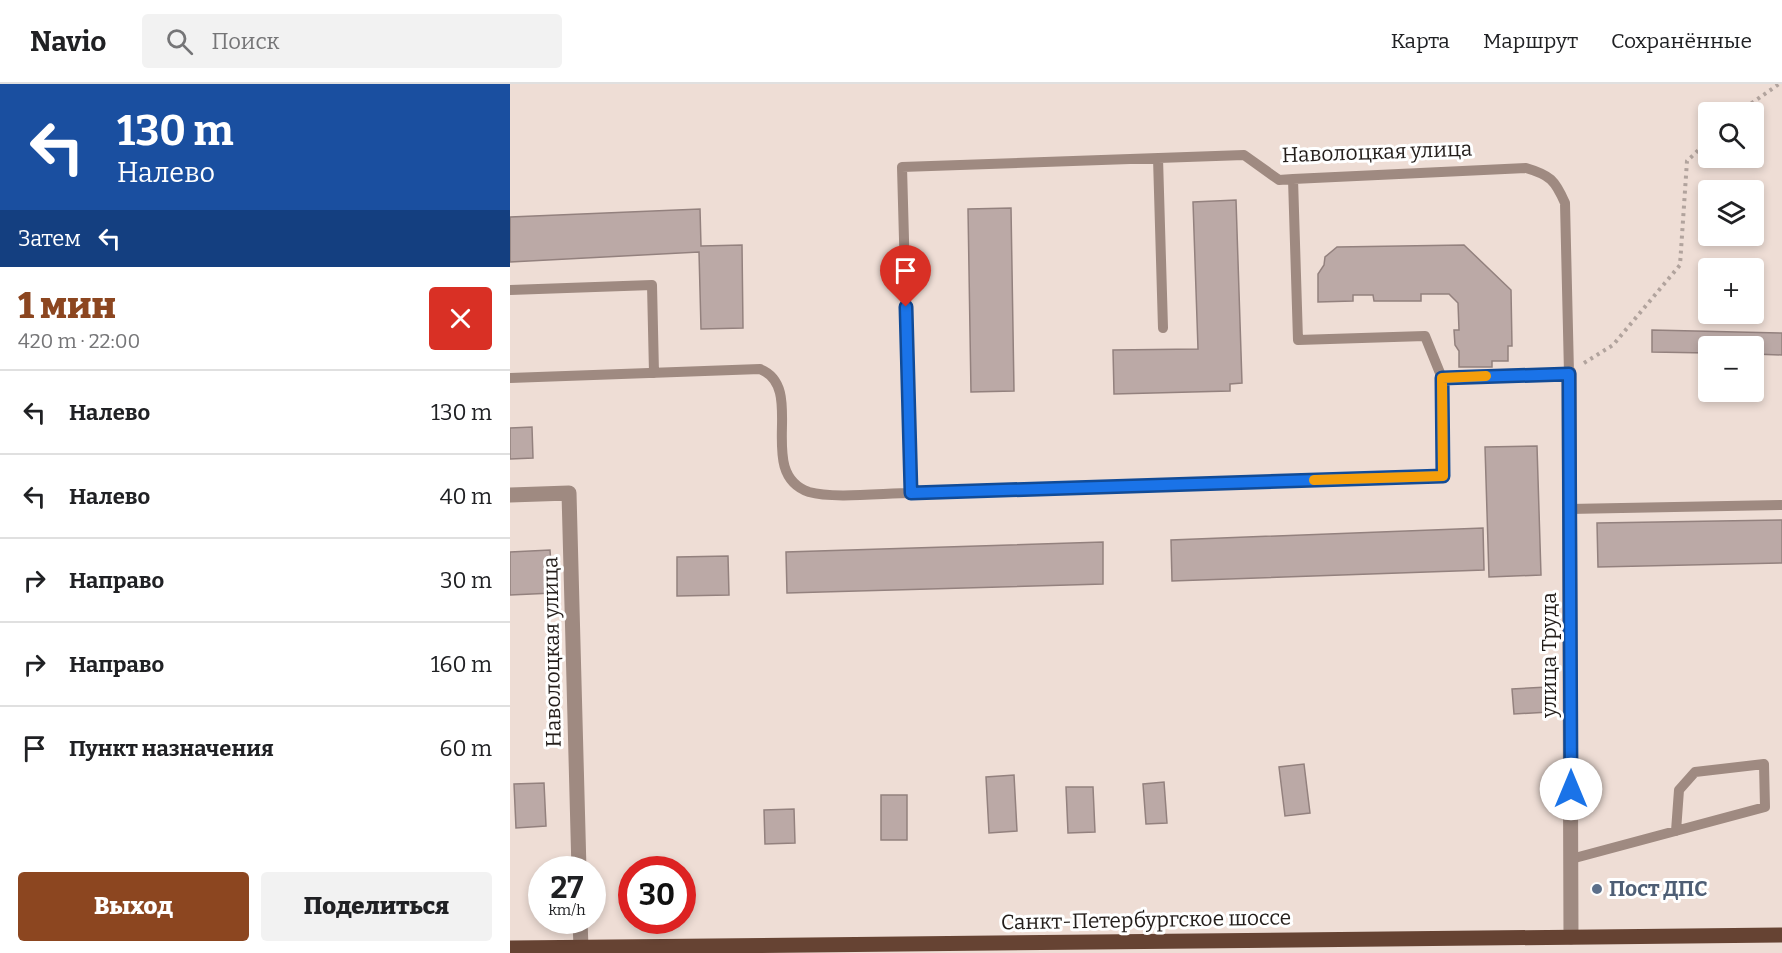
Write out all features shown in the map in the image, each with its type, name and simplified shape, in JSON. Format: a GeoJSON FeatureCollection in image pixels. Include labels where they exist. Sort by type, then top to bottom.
{"type":"FeatureCollection","features":[{"type":"Feature","properties":{"kind":"main road","name":"Санкт-Петербургское шоссе"},"geometry":{"type":"LineString","coordinates":[[510,948],[1782,935]]}},
{"type":"Feature","properties":{"kind":"street","name":"улица Труда"},"geometry":{"type":"LineString","coordinates":[[1569,374],[1571,937]]}},
{"type":"Feature","properties":{"kind":"street","name":"Наволоцкая улица"},"geometry":{"type":"LineString","coordinates":[[510,495],[569,493],[579,856]]}},
{"type":"Feature","properties":{"kind":"street"},"geometry":{"type":"LineString","coordinates":[[580,934],[580,947]]}},
{"type":"Feature","properties":{"kind":"lane","name":"Наволоцкая улица"},"geometry":{"type":"LineString","coordinates":[[911,493],[902,167],[1244,155],[1279,180],[1526,168],[1551,178],[1565,203],[1569,374]]}},
{"type":"Feature","properties":{"kind":"lane"},"geometry":{"type":"LineString","coordinates":[[1158,158],[1163,328]]}},
{"type":"Feature","properties":{"kind":"lane"},"geometry":{"type":"LineString","coordinates":[[510,378],[760,369],[770,373],[780,390],[783,464],[791,480],[808,491],[824,495],[1443,476],[1442,378],[1425,336],[1298,340],[1293,179]]}},
{"type":"Feature","properties":{"kind":"lane"},"geometry":{"type":"LineString","coordinates":[[510,290],[652,285],[654,373]]}},
{"type":"Feature","properties":{"kind":"lane"},"geometry":{"type":"LineString","coordinates":[[1442,378],[1569,374]]}},
{"type":"Feature","properties":{"kind":"lane"},"geometry":{"type":"LineString","coordinates":[[1569,509],[1782,505]]}},
{"type":"Feature","properties":{"kind":"lane"},"geometry":{"type":"LineString","coordinates":[[1571,859],[1676,831],[1765,807],[1764,764],[1695,772],[1679,790],[1676,831]]}},
{"type":"Feature","properties":{"kind":"path"},"geometry":{"type":"LineString","coordinates":[[1753,102],[1779,84]]}},
{"type":"Feature","properties":{"kind":"path"},"geometry":{"type":"LineString","coordinates":[[1569,374],[1613,345],[1680,265],[1687,161],[1698,151]]}},
{"type":"Feature","properties":{"kind":"building"},"geometry":{"type":"Polygon","coordinates":[[[1236,200],[1242,383],[1230,384],[1230,391],[1114,394],[1113,350],[1198,349],[1193,202],[1236,200]]]}},
{"type":"Feature","properties":{"kind":"building"},"geometry":{"type":"Polygon","coordinates":[[[1011,208],[1014,391],[971,392],[968,209],[1011,208]]]}},
{"type":"Feature","properties":{"kind":"building"},"geometry":{"type":"Polygon","coordinates":[[[700,209],[701,246],[742,245],[743,328],[701,329],[699,252],[510,262],[510,217],[700,209]]]}},
{"type":"Feature","properties":{"kind":"building"},"geometry":{"type":"Polygon","coordinates":[[[1464,245],[1511,290],[1512,346],[1508,346],[1508,361],[1492,361],[1492,367],[1459,367],[1459,351],[1455,345],[1454,330],[1459,330],[1458,303],[1449,294],[1421,294],[1421,301],[1374,301],[1373,295],[1353,295],[1353,301],[1318,302],[1318,274],[1324,265],[1325,257],[1337,247],[1464,245]]]}},
{"type":"Feature","properties":{"kind":"building"},"geometry":{"type":"Polygon","coordinates":[[[1652,330],[1782,333],[1782,355],[1764,354],[1764,336],[1698,336],[1698,353],[1652,352],[1652,330]]]}},
{"type":"Feature","properties":{"kind":"building"},"geometry":{"type":"Polygon","coordinates":[[[532,427],[533,458],[510,459],[510,428],[532,427]]]}},
{"type":"Feature","properties":{"kind":"building"},"geometry":{"type":"Polygon","coordinates":[[[1537,446],[1541,575],[1489,577],[1485,447],[1537,446]]]}},
{"type":"Feature","properties":{"kind":"building"},"geometry":{"type":"Polygon","coordinates":[[[1782,520],[1782,563],[1598,567],[1597,523],[1782,520]]]}},
{"type":"Feature","properties":{"kind":"building"},"geometry":{"type":"Polygon","coordinates":[[[1483,528],[1484,570],[1172,581],[1171,540],[1483,528]]]}},
{"type":"Feature","properties":{"kind":"building"},"geometry":{"type":"Polygon","coordinates":[[[1103,542],[1103,584],[787,593],[786,552],[1103,542]]]}},
{"type":"Feature","properties":{"kind":"building"},"geometry":{"type":"Polygon","coordinates":[[[550,550],[553,593],[510,595],[510,552],[550,550]]]}},
{"type":"Feature","properties":{"kind":"building"},"geometry":{"type":"Polygon","coordinates":[[[728,556],[729,595],[677,596],[677,557],[728,556]]]}},
{"type":"Feature","properties":{"kind":"building"},"geometry":{"type":"Polygon","coordinates":[[[1547,687],[1549,712],[1514,714],[1512,689],[1547,687]]]}},
{"type":"Feature","properties":{"kind":"building"},"geometry":{"type":"Polygon","coordinates":[[[1304,764],[1310,813],[1285,816],[1279,767],[1304,764]]]}},
{"type":"Feature","properties":{"kind":"building"},"geometry":{"type":"Polygon","coordinates":[[[1014,775],[1017,831],[989,833],[986,777],[1014,775]]]}},
{"type":"Feature","properties":{"kind":"building"},"geometry":{"type":"Polygon","coordinates":[[[1164,782],[1167,823],[1146,824],[1143,784],[1164,782]]]}},
{"type":"Feature","properties":{"kind":"building"},"geometry":{"type":"Polygon","coordinates":[[[544,783],[546,826],[516,828],[514,784],[544,783]]]}},
{"type":"Feature","properties":{"kind":"building"},"geometry":{"type":"Polygon","coordinates":[[[1066,787],[1093,787],[1095,832],[1068,833],[1066,787]]]}},
{"type":"Feature","properties":{"kind":"building"},"geometry":{"type":"Polygon","coordinates":[[[881,795],[907,795],[907,840],[881,840],[881,795]]]}},
{"type":"Feature","properties":{"kind":"building"},"geometry":{"type":"Polygon","coordinates":[[[794,809],[795,843],[765,844],[764,810],[794,809]]]}},
{"type":"Feature","properties":{"kind":"slow traffic"},"geometry":{"type":"LineString","coordinates":[[1314,480],[1443,476],[1442,378],[1486,376]]}},
{"type":"Feature","properties":{"kind":"place","name":"Пост ДПС"},"geometry":{"type":"Point","coordinates":[1597,889]}},
{"type":"Feature","properties":{"kind":"route"},"geometry":{"type":"LineString","coordinates":[[906,307],[911,493],[1443,476],[1442,378],[1569,374],[1571,789]]}}]}
